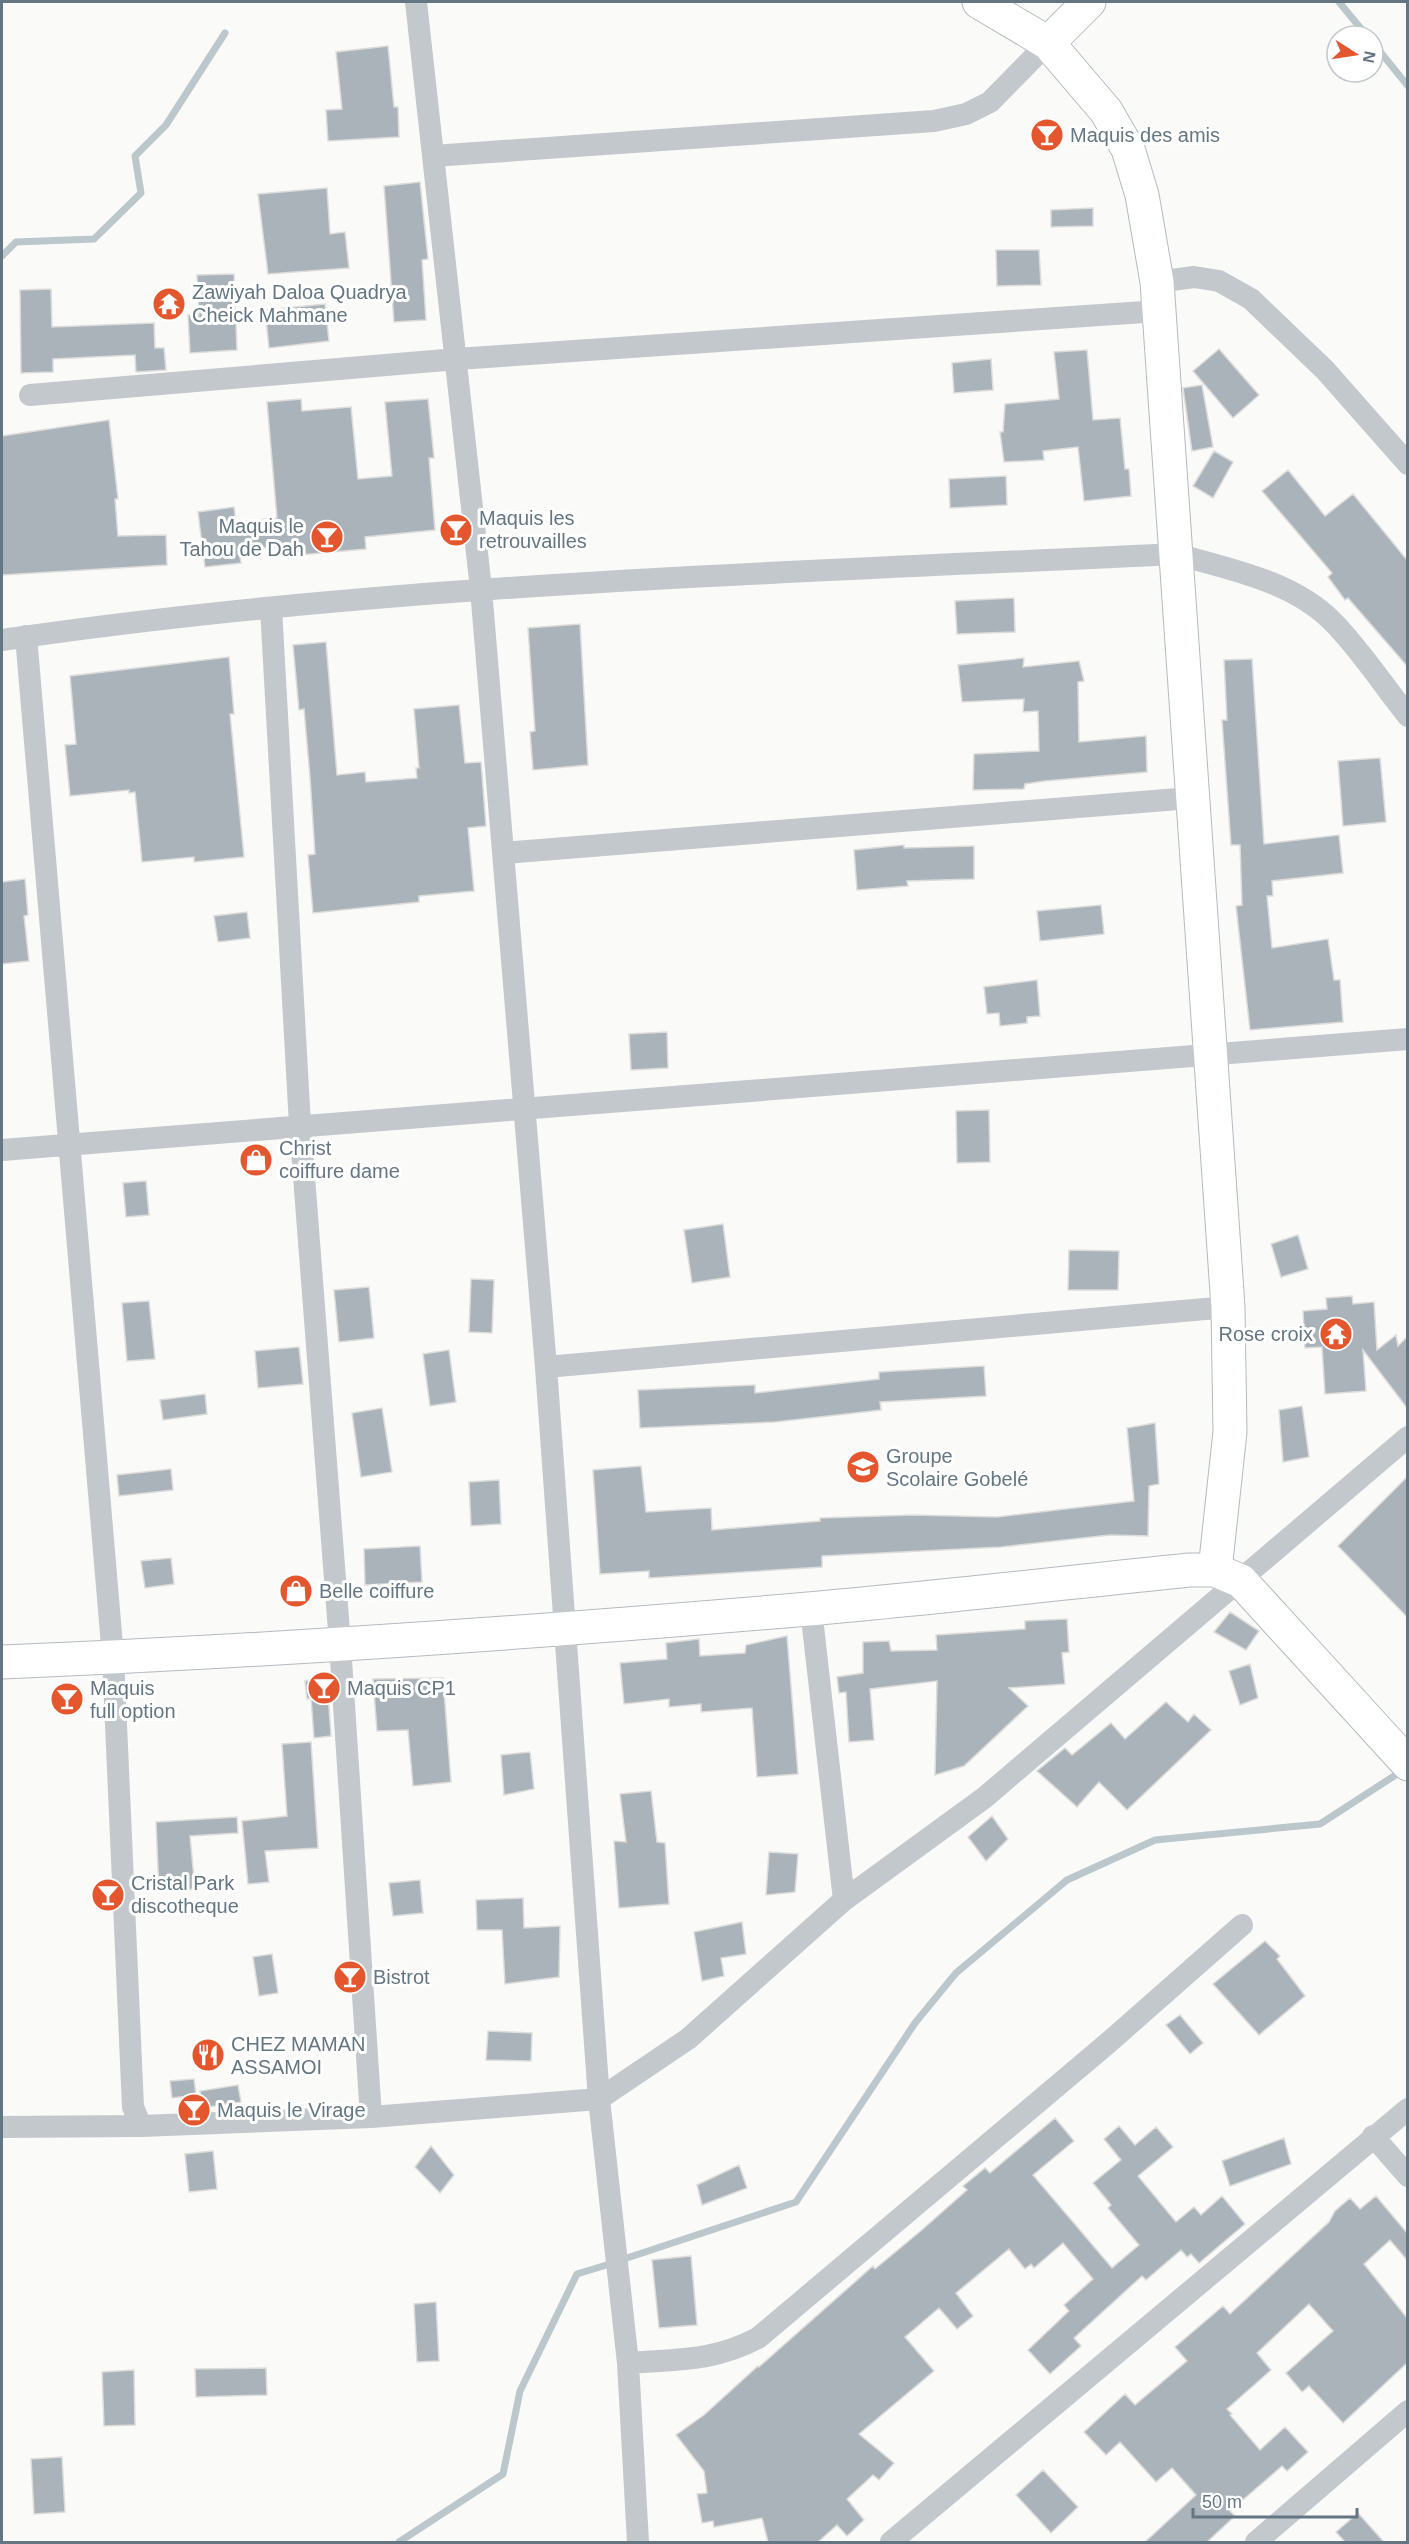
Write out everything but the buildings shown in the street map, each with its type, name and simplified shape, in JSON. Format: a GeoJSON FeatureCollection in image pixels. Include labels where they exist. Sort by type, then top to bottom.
{"type":"FeatureCollection","features":[{"type":"Feature","properties":{"kind":"street"},"geometry":{"type":"LineString","coordinates":[[416,2],[481,589],[546,1367],[600,2098],[628,2363],[634,2507],[638,2542]]}},
{"type":"Feature","properties":{"kind":"street"},"geometry":{"type":"LineString","coordinates":[[979,2],[1048,43],[1106,111],[1128,149],[1142,195],[1158,297],[1228,1307],[1230,1432],[1228,1575]]}},
{"type":"Feature","properties":{"kind":"street"},"geometry":{"type":"LineString","coordinates":[[433,156],[934,121],[966,114],[990,102],[1089,2]]}},
{"type":"Feature","properties":{"kind":"street"},"geometry":{"type":"LineString","coordinates":[[30,395],[1158,297],[1194,277],[1219,281],[1251,300],[1325,370],[1407,464]]}},
{"type":"Feature","properties":{"kind":"street"},"geometry":{"type":"LineString","coordinates":[[2,640],[271,608],[481,589],[1176,554],[1253,577],[1292,592],[1332,621],[1407,716]]}},
{"type":"Feature","properties":{"kind":"street"},"geometry":{"type":"LineString","coordinates":[[271,608],[300,1125],[340,1644],[371,2117]]}},
{"type":"Feature","properties":{"kind":"street"},"geometry":{"type":"LineString","coordinates":[[26,636],[67,1143],[113,1657],[133,2107],[141,2126]]}},
{"type":"Feature","properties":{"kind":"street"},"geometry":{"type":"LineString","coordinates":[[503,853],[1191,798]]}},
{"type":"Feature","properties":{"kind":"street"},"geometry":{"type":"LineString","coordinates":[[2,1150],[67,1143],[1407,1039]]}},
{"type":"Feature","properties":{"kind":"street"},"geometry":{"type":"LineString","coordinates":[[546,1367],[1228,1307]]}},
{"type":"Feature","properties":{"kind":"street"},"geometry":{"type":"LineString","coordinates":[[2,2127],[141,2126],[371,2117],[600,2098],[688,2039],[844,1900],[984,1798],[1228,1575],[1407,1437]]}},
{"type":"Feature","properties":{"kind":"street"},"geometry":{"type":"LineString","coordinates":[[2,1662],[340,1644],[564,1629],[811,1609],[1189,1570],[1228,1575],[1407,1764]]}},
{"type":"Feature","properties":{"kind":"street"},"geometry":{"type":"LineString","coordinates":[[811,1609],[844,1900]]}},
{"type":"Feature","properties":{"kind":"street"},"geometry":{"type":"LineString","coordinates":[[628,2363],[705,2358],[732,2352],[758,2338],[1108,2043],[1242,1925]]}},
{"type":"Feature","properties":{"kind":"street"},"geometry":{"type":"LineString","coordinates":[[891,2542],[1407,2109]]}},
{"type":"Feature","properties":{"kind":"street"},"geometry":{"type":"LineString","coordinates":[[1373,2136],[1407,2176]]}},
{"type":"Feature","properties":{"kind":"street"},"geometry":{"type":"LineString","coordinates":[[1256,2542],[1407,2411]]}},
{"type":"Feature","properties":{"kind":"street"},"geometry":{"type":"LineString","coordinates":[[634,2507],[655,2542]]}},
{"type":"Feature","properties":{"kind":"waterway"},"geometry":{"type":"LineString","coordinates":[[1339,2],[1357,24]]}},
{"type":"Feature","properties":{"kind":"waterway"},"geometry":{"type":"LineString","coordinates":[[2,256],[16,242],[94,239],[141,193],[135,156],[166,125],[225,33]]}},
{"type":"Feature","properties":{"kind":"waterway"},"geometry":{"type":"LineString","coordinates":[[1385,58],[1408,86]]}},
{"type":"Feature","properties":{"kind":"waterway"},"geometry":{"type":"LineString","coordinates":[[621,2260],[796,2202],[915,2023],[956,1973],[1067,1880],[1155,1840],[1320,1824],[1394,1776]]}},
{"type":"Feature","properties":{"kind":"waterway"},"geometry":{"type":"LineString","coordinates":[[399,2542],[503,2474],[520,2391],[577,2274],[613,2263]]}},
{"type":"Feature","properties":{"kind":"place","name":"Maquis des amis"},"geometry":{"type":"Point","coordinates":[1047,135]}},
{"type":"Feature","properties":{"kind":"place","name":"Zawiyah Daloa Quadrya Cheick Mahmane"},"geometry":{"type":"Point","coordinates":[169,304]}},
{"type":"Feature","properties":{"kind":"place","name":"Maquis les retrouvailles"},"geometry":{"type":"Point","coordinates":[456,530]}},
{"type":"Feature","properties":{"kind":"place","name":"Maquis le Tahou de Dah"},"geometry":{"type":"Point","coordinates":[327,537]}},
{"type":"Feature","properties":{"kind":"place","name":"Christ coiffure dame"},"geometry":{"type":"Point","coordinates":[256,1160]}},
{"type":"Feature","properties":{"kind":"place","name":"Rose croix"},"geometry":{"type":"Point","coordinates":[1336,1334]}},
{"type":"Feature","properties":{"kind":"place","name":"Groupe Scolaire Gobelé"},"geometry":{"type":"Point","coordinates":[863,1467]}},
{"type":"Feature","properties":{"kind":"place","name":"Belle coiffure"},"geometry":{"type":"Point","coordinates":[296,1591]}},
{"type":"Feature","properties":{"kind":"place","name":"Maquis CP1"},"geometry":{"type":"Point","coordinates":[324,1688]}},
{"type":"Feature","properties":{"kind":"place","name":"Maquis full option"},"geometry":{"type":"Point","coordinates":[67,1699]}},
{"type":"Feature","properties":{"kind":"place","name":"Cristal Park discotheque"},"geometry":{"type":"Point","coordinates":[108,1895]}},
{"type":"Feature","properties":{"kind":"place","name":"Bistrot"},"geometry":{"type":"Point","coordinates":[350,1977]}},
{"type":"Feature","properties":{"kind":"place","name":"CHEZ MAMAN ASSAMOI"},"geometry":{"type":"Point","coordinates":[208,2055]}},
{"type":"Feature","properties":{"kind":"place","name":"Maquis le Virage"},"geometry":{"type":"Point","coordinates":[194,2110]}}]}
